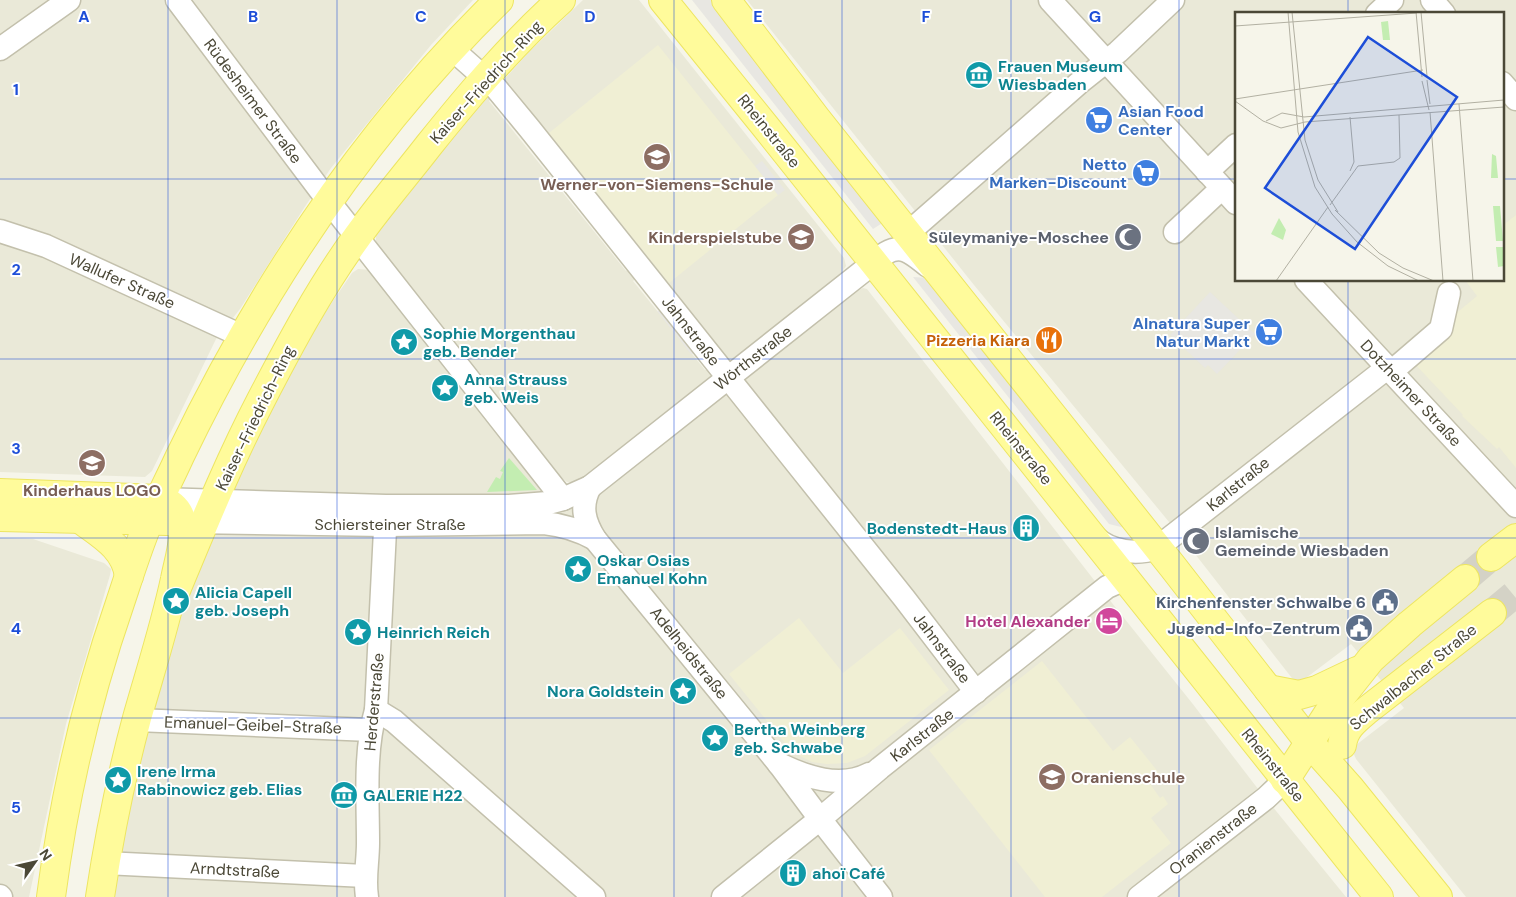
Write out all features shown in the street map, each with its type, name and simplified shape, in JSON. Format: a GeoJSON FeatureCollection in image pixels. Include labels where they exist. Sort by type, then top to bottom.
{"type":"FeatureCollection","features":[{"type":"Feature","properties":{"kind":"main road"},"geometry":{"type":"LineString","coordinates":[[50,897],[80,738],[99,668],[129,576],[155,510],[195,426],[242,336],[328,201],[391,119],[498,0]]}},
{"type":"Feature","properties":{"kind":"main road","name":"Kaiser-Friedrich-Ring"},"geometry":{"type":"LineString","coordinates":[[100,897],[118,800],[137,720],[169,608],[182,542],[200,515],[303,321],[357,237],[485,78],[511,48],[561,0]]}},
{"type":"Feature","properties":{"kind":"main road","name":"Rheinstraße"},"geometry":{"type":"LineString","coordinates":[[663,0],[874,262],[1378,897]]}},
{"type":"Feature","properties":{"kind":"main road"},"geometry":{"type":"LineString","coordinates":[[726,0],[816,118],[1309,742],[1350,788],[1438,897]]}},
{"type":"Feature","properties":{"kind":"main road","name":"Schiersteiner Straße"},"geometry":{"type":"LineString","coordinates":[[0,493],[200,515]]}},
{"type":"Feature","properties":{"kind":"main road","name":"Schiersteiner Straße"},"geometry":{"type":"LineString","coordinates":[[0,517],[80,519],[155,510]]}},
{"type":"Feature","properties":{"kind":"main road"},"geometry":{"type":"LineString","coordinates":[[80,519],[112,543],[120,552],[125,559],[129,576]]}},
{"type":"Feature","properties":{"kind":"main road"},"geometry":{"type":"LineString","coordinates":[[1491,557],[1516,538]]}},
{"type":"Feature","properties":{"kind":"main road","name":"Schwalbacher Straße"},"geometry":{"type":"LineString","coordinates":[[1285,780],[1339,698],[1363,668],[1381,649],[1465,579]]}},
{"type":"Feature","properties":{"kind":"main road","name":"Schwalbacher Straße"},"geometry":{"type":"LineString","coordinates":[[1342,745],[1347,729],[1366,711],[1492,613]]}},
{"type":"Feature","properties":{"kind":"main road"},"geometry":{"type":"LineString","coordinates":[[1268,689],[1299,695],[1338,681],[1363,668]]}},
{"type":"Feature","properties":{"kind":"main road","name":"Schwalbacher Straße"},"geometry":{"type":"LineString","coordinates":[[1339,698],[1339,728],[1350,788]]}},
{"type":"Feature","properties":{"kind":"street"},"geometry":{"type":"LineString","coordinates":[[0,49],[69,0]]}},
{"type":"Feature","properties":{"kind":"street","name":"Rüdesheimer Straße"},"geometry":{"type":"LineString","coordinates":[[178,0],[328,201]]}},
{"type":"Feature","properties":{"kind":"street"},"geometry":{"type":"LineString","coordinates":[[1050,0],[1229,196],[1175,232]]}},
{"type":"Feature","properties":{"kind":"street"},"geometry":{"type":"LineString","coordinates":[[908,233],[1071,89],[1106,61],[1173,0]]}},
{"type":"Feature","properties":{"kind":"street"},"geometry":{"type":"LineString","coordinates":[[1379,12],[1392,0]]}},
{"type":"Feature","properties":{"kind":"street"},"geometry":{"type":"LineString","coordinates":[[1432,0],[1442,12]]}},
{"type":"Feature","properties":{"kind":"street","name":"Jahnstraße"},"geometry":{"type":"LineString","coordinates":[[452,49],[485,78],[529,128],[904,598],[976,692]]}},
{"type":"Feature","properties":{"kind":"street"},"geometry":{"type":"LineString","coordinates":[[1504,85],[1516,99]]}},
{"type":"Feature","properties":{"kind":"street"},"geometry":{"type":"LineString","coordinates":[[1207,172],[1235,146]]}},
{"type":"Feature","properties":{"kind":"street"},"geometry":{"type":"LineString","coordinates":[[328,201],[564,499]]}},
{"type":"Feature","properties":{"kind":"street","name":"Wallufer Straße"},"geometry":{"type":"LineString","coordinates":[[0,231],[46,246],[242,336]]}},
{"type":"Feature","properties":{"kind":"street","name":"Wörthstraße"},"geometry":{"type":"LineString","coordinates":[[564,499],[590,487],[888,251],[903,249],[912,253],[942,278]]}},
{"type":"Feature","properties":{"kind":"street","name":"Dotzheimer Straße"},"geometry":{"type":"LineString","coordinates":[[1307,281],[1516,506]]}},
{"type":"Feature","properties":{"kind":"street","name":"Karlstraße"},"geometry":{"type":"LineString","coordinates":[[1157,548],[1314,424],[1389,370],[1441,329],[1449,293]]}},
{"type":"Feature","properties":{"kind":"street","name":"Adelheidstraße"},"geometry":{"type":"LineString","coordinates":[[590,487],[583,509],[589,530],[595,539],[779,764],[880,897]]}},
{"type":"Feature","properties":{"kind":"street","name":"Schiersteiner Straße"},"geometry":{"type":"LineString","coordinates":[[386,515],[541,504],[564,499]]}},
{"type":"Feature","properties":{"kind":"street","name":"Schiersteiner Straße"},"geometry":{"type":"LineString","coordinates":[[155,510],[200,515],[386,515],[544,523],[559,524],[595,539]]}},
{"type":"Feature","properties":{"kind":"street","name":"Herderstraße"},"geometry":{"type":"LineString","coordinates":[[366,887],[373,720],[386,515]]}},
{"type":"Feature","properties":{"kind":"street"},"geometry":{"type":"LineString","coordinates":[[1080,522],[1099,541],[1115,549],[1128,552],[1157,548]]}},
{"type":"Feature","properties":{"kind":"street","name":"Karlstraße"},"geometry":{"type":"LineString","coordinates":[[723,897],[880,768],[1108,587],[1125,579]]}},
{"type":"Feature","properties":{"kind":"street","name":"Emanuel-Geibel-Straße"},"geometry":{"type":"LineString","coordinates":[[137,720],[373,720]]}},
{"type":"Feature","properties":{"kind":"street"},"geometry":{"type":"LineString","coordinates":[[373,720],[394,721],[594,897]]}},
{"type":"Feature","properties":{"kind":"street","name":"Adelheidstraße"},"geometry":{"type":"LineString","coordinates":[[779,764],[809,776],[832,781],[863,777],[880,768]]}},
{"type":"Feature","properties":{"kind":"street","name":"Oranienstraße"},"geometry":{"type":"LineString","coordinates":[[1139,897],[1225,842],[1285,780]]}},
{"type":"Feature","properties":{"kind":"street","name":"Arndtstraße"},"geometry":{"type":"LineString","coordinates":[[105,863],[366,887]]}},
{"type":"Feature","properties":{"kind":"shaded area"},"geometry":{"type":"Polygon","coordinates":[[[0,0],[473,0],[431,45],[331,168],[240,309],[216,339],[152,471],[145,477],[0,472],[0,0]]]}},
{"type":"Feature","properties":{"kind":"shaded area"},"geometry":{"type":"Polygon","coordinates":[[[583,0],[639,0],[844,258],[846,266],[841,273],[855,292],[863,288],[867,289],[1255,785],[1346,897],[109,897],[142,735],[193,569],[288,367],[352,273],[358,269],[371,270],[546,488],[594,496],[730,364],[500,84],[529,52],[583,0]]]}},
{"type":"Feature","properties":{"kind":"shaded area"},"geometry":{"type":"Polygon","coordinates":[[[692,0],[711,0],[884,222],[873,229],[692,0]]]}},
{"type":"Feature","properties":{"kind":"shaded area"},"geometry":{"type":"Polygon","coordinates":[[[747,0],[1516,0],[1516,897],[1466,897],[1356,759],[1353,752],[1356,745],[1404,708],[1351,644],[1298,684],[1188,545],[974,285],[747,0]]]}},
{"type":"Feature","properties":{"kind":"shaded area","name":"Werner-von-Siemens-Schule"},"geometry":{"type":"Polygon","coordinates":[[[658,45],[778,195],[669,283],[549,133],[658,45]]]}},
{"type":"Feature","properties":{"kind":"shaded area"},"geometry":{"type":"Polygon","coordinates":[[[488,94],[495,94],[489,101],[626,271],[634,265],[641,274],[633,281],[705,370],[715,368],[716,373],[596,472],[576,482],[567,482],[556,473],[376,245],[376,235],[409,190],[488,94]]]}},
{"type":"Feature","properties":{"kind":"shaded area"},"geometry":{"type":"Polygon","coordinates":[[[762,161],[785,190],[778,195],[755,166],[762,161]]]}},
{"type":"Feature","properties":{"kind":"shaded area"},"geometry":{"type":"Polygon","coordinates":[[[1516,215],[1516,468],[1499,447],[1497,449],[1462,416],[1411,360],[1448,320],[1477,296],[1466,281],[1504,281],[1504,224],[1516,215]]]}},
{"type":"Feature","properties":{"kind":"shaded area"},"geometry":{"type":"Polygon","coordinates":[[[913,277],[928,278],[1125,528],[1109,524],[913,277]]]}},
{"type":"Feature","properties":{"kind":"shaded area"},"geometry":{"type":"Polygon","coordinates":[[[1210,292],[1255,334],[1217,374],[1208,365],[1205,368],[1170,335],[1210,292]]]}},
{"type":"Feature","properties":{"kind":"shaded area"},"geometry":{"type":"Polygon","coordinates":[[[666,310],[702,353],[691,354],[657,311],[666,310]]]}},
{"type":"Feature","properties":{"kind":"shaded area"},"geometry":{"type":"Polygon","coordinates":[[[0,538],[33,539],[104,563],[111,569],[66,724],[29,897],[0,897],[0,538]]]}},
{"type":"Feature","properties":{"kind":"shaded area"},"geometry":{"type":"Polygon","coordinates":[[[799,618],[843,673],[900,628],[949,690],[865,756],[847,763],[827,764],[812,762],[789,748],[729,674],[799,618]]]}},
{"type":"Feature","properties":{"kind":"shaded area","name":"Oranienschule"},"geometry":{"type":"Polygon","coordinates":[[[1042,661],[1113,751],[1130,737],[1159,773],[1148,781],[1160,798],[1163,796],[1168,804],[1151,818],[1171,843],[1102,897],[1045,897],[929,750],[1042,661]]]}},
{"type":"Feature","properties":{"kind":"green space"},"geometry":{"type":"Polygon","coordinates":[[[509,458],[537,490],[487,492],[496,477],[500,479],[503,472],[500,471],[509,458]]]}},
{"type":"Feature","properties":{"kind":"tunnel"},"geometry":{"type":"LineString","coordinates":[[1465,579],[1491,557]]}},
{"type":"Feature","properties":{"kind":"tunnel"},"geometry":{"type":"LineString","coordinates":[[1492,613],[1516,593]]}},
{"type":"Feature","properties":{"kind":"place","name":"Frauen Museum Wiesbaden"},"geometry":{"type":"Point","coordinates":[979,75]}},
{"type":"Feature","properties":{"kind":"place","name":"Asian Food Center"},"geometry":{"type":"Point","coordinates":[1099,120]}},
{"type":"Feature","properties":{"kind":"place","name":"Werner-von-Siemens-Schule"},"geometry":{"type":"Point","coordinates":[657,157]}},
{"type":"Feature","properties":{"kind":"place","name":"Netto Marken-Discount"},"geometry":{"type":"Point","coordinates":[1146,173]}},
{"type":"Feature","properties":{"kind":"place","name":"Kinderspielstube"},"geometry":{"type":"Point","coordinates":[801,237]}},
{"type":"Feature","properties":{"kind":"place","name":"Süleymaniye-Moschee"},"geometry":{"type":"Point","coordinates":[1128,237]}},
{"type":"Feature","properties":{"kind":"place","name":"Alnatura Super Natur Markt"},"geometry":{"type":"Point","coordinates":[1269,332]}},
{"type":"Feature","properties":{"kind":"place","name":"Pizzeria Kiara"},"geometry":{"type":"Point","coordinates":[1049,340]}},
{"type":"Feature","properties":{"kind":"place","name":"Sophie Morgenthau geb. Bender"},"geometry":{"type":"Point","coordinates":[404,342]}},
{"type":"Feature","properties":{"kind":"place","name":"Anna Strauss geb. Weis"},"geometry":{"type":"Point","coordinates":[445,388]}},
{"type":"Feature","properties":{"kind":"place","name":"Kinderhaus LOGO"},"geometry":{"type":"Point","coordinates":[92,463]}},
{"type":"Feature","properties":{"kind":"place","name":"Bodenstedt-Haus"},"geometry":{"type":"Point","coordinates":[1026,528]}},
{"type":"Feature","properties":{"kind":"place","name":"Islamische Gemeinde Wiesbaden"},"geometry":{"type":"Point","coordinates":[1196,541]}},
{"type":"Feature","properties":{"kind":"place","name":"Oskar Osias Emanuel Kohn"},"geometry":{"type":"Point","coordinates":[578,569]}},
{"type":"Feature","properties":{"kind":"place","name":"Alicia Capell geb. Joseph"},"geometry":{"type":"Point","coordinates":[176,601]}},
{"type":"Feature","properties":{"kind":"place","name":"Kirchenfenster Schwalbe 6"},"geometry":{"type":"Point","coordinates":[1385,602]}},
{"type":"Feature","properties":{"kind":"place","name":"Hotel Alexander"},"geometry":{"type":"Point","coordinates":[1109,621]}},
{"type":"Feature","properties":{"kind":"place","name":"Jugend-Info-Zentrum"},"geometry":{"type":"Point","coordinates":[1359,628]}},
{"type":"Feature","properties":{"kind":"place","name":"Heinrich Reich"},"geometry":{"type":"Point","coordinates":[358,632]}},
{"type":"Feature","properties":{"kind":"place","name":"Nora Goldstein"},"geometry":{"type":"Point","coordinates":[683,691]}},
{"type":"Feature","properties":{"kind":"place","name":"Bertha Weinberg geb. Schwabe"},"geometry":{"type":"Point","coordinates":[715,738]}},
{"type":"Feature","properties":{"kind":"place","name":"Oranienschule"},"geometry":{"type":"Point","coordinates":[1052,777]}},
{"type":"Feature","properties":{"kind":"place","name":"Irene Irma Rabinowicz geb. Elias"},"geometry":{"type":"Point","coordinates":[118,780]}},
{"type":"Feature","properties":{"kind":"place","name":"GALERIE H22"},"geometry":{"type":"Point","coordinates":[344,795]}},
{"type":"Feature","properties":{"kind":"place","name":"ahoï Café"},"geometry":{"type":"Point","coordinates":[793,873]}}]}
